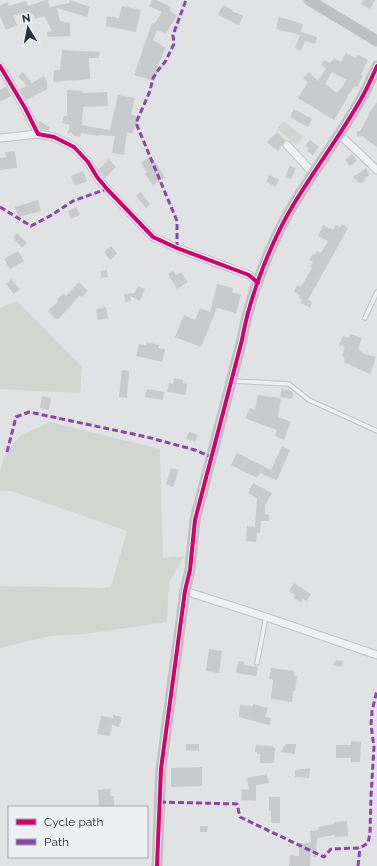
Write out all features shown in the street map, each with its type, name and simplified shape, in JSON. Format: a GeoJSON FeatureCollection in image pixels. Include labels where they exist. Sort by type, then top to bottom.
{"type":"FeatureCollection","features":[{"type":"Feature","properties":{"kind":"street"},"geometry":{"type":"LineString","coordinates":[[309,0],[377,41]]}},
{"type":"Feature","properties":{"kind":"street"},"geometry":{"type":"LineString","coordinates":[[0,66],[25,108],[38,134]]}},
{"type":"Feature","properties":{"kind":"street"},"geometry":{"type":"LineString","coordinates":[[157,866],[161,769],[185,591],[190,570],[195,520],[242,340],[244,323],[278,232],[292,207],[362,98],[377,66]]}},
{"type":"Feature","properties":{"kind":"street"},"geometry":{"type":"LineString","coordinates":[[0,138],[38,134],[54,137],[74,147],[88,162],[107,190],[154,237],[177,248],[249,275],[258,283]]}},
{"type":"Feature","properties":{"kind":"street"},"geometry":{"type":"LineString","coordinates":[[339,134],[377,170]]}},
{"type":"Feature","properties":{"kind":"street"},"geometry":{"type":"LineString","coordinates":[[287,145],[314,174]]}},
{"type":"Feature","properties":{"kind":"street"},"geometry":{"type":"LineString","coordinates":[[185,591],[377,655]]}},
{"type":"Feature","properties":{"kind":"lane"},"geometry":{"type":"LineString","coordinates":[[365,318],[377,292]]}},
{"type":"Feature","properties":{"kind":"lane"},"geometry":{"type":"LineString","coordinates":[[231,381],[288,384],[308,400],[377,431]]}},
{"type":"Feature","properties":{"kind":"lane"},"geometry":{"type":"LineString","coordinates":[[257,663],[266,617]]}},
{"type":"Feature","properties":{"kind":"shaded area"},"geometry":{"type":"Polygon","coordinates":[[[284,121],[303,137],[296,145],[277,129],[284,121]]]}},
{"type":"Feature","properties":{"kind":"shaded area"},"geometry":{"type":"Polygon","coordinates":[[[17,301],[82,367],[80,393],[0,389],[0,308],[17,301]]]}},
{"type":"Feature","properties":{"kind":"shaded area"},"geometry":{"type":"Polygon","coordinates":[[[50,422],[160,449],[163,558],[185,556],[169,582],[167,622],[85,634],[50,636],[0,648],[0,586],[111,587],[127,531],[11,491],[0,491],[0,471],[4,456],[20,436],[50,422]]]}},
{"type":"Feature","properties":{"kind":"building"},"geometry":{"type":"Polygon","coordinates":[[[48,0],[50,7],[69,3],[70,0],[90,7],[87,17],[57,8],[60,21],[70,23],[70,36],[48,37],[47,32],[52,31],[44,16],[35,19],[34,14],[13,15],[17,25],[6,30],[0,16],[0,6],[7,2],[9,6],[26,1],[28,6],[48,0]]]}},
{"type":"Feature","properties":{"kind":"building"},"geometry":{"type":"Polygon","coordinates":[[[152,0],[156,0],[171,7],[170,11],[177,16],[166,33],[157,30],[153,40],[166,48],[156,72],[155,81],[134,75],[152,23],[154,24],[162,12],[149,6],[152,0]]]}},
{"type":"Feature","properties":{"kind":"building"},"geometry":{"type":"Polygon","coordinates":[[[364,0],[375,0],[370,9],[361,4],[364,0]]]}},
{"type":"Feature","properties":{"kind":"building"},"geometry":{"type":"Polygon","coordinates":[[[223,5],[243,16],[239,25],[218,15],[223,5]]]}},
{"type":"Feature","properties":{"kind":"building"},"geometry":{"type":"Polygon","coordinates":[[[122,6],[141,10],[136,32],[106,26],[107,16],[119,18],[122,6]]]}},
{"type":"Feature","properties":{"kind":"building"},"geometry":{"type":"Polygon","coordinates":[[[279,17],[303,24],[300,35],[276,29],[279,17]]]}},
{"type":"Feature","properties":{"kind":"building"},"geometry":{"type":"Polygon","coordinates":[[[301,32],[317,37],[315,44],[305,41],[301,51],[295,48],[301,32]]]}},
{"type":"Feature","properties":{"kind":"building"},"geometry":{"type":"Polygon","coordinates":[[[62,50],[100,52],[99,58],[89,58],[90,79],[53,82],[54,70],[60,70],[62,50]]]}},
{"type":"Feature","properties":{"kind":"building"},"geometry":{"type":"Polygon","coordinates":[[[346,53],[356,58],[358,55],[368,60],[361,74],[363,76],[357,87],[355,86],[347,96],[348,97],[334,120],[298,98],[308,82],[303,78],[309,72],[318,81],[326,68],[321,65],[324,60],[330,63],[334,58],[341,62],[346,53]],[[332,72],[325,84],[337,93],[347,80],[332,72]]]}},
{"type":"Feature","properties":{"kind":"building"},"geometry":{"type":"Polygon","coordinates":[[[23,72],[32,83],[44,76],[47,82],[47,89],[26,100],[20,89],[27,86],[18,76],[23,72]]]}},
{"type":"Feature","properties":{"kind":"building"},"geometry":{"type":"Polygon","coordinates":[[[6,86],[11,96],[0,102],[0,90],[6,86]]]}},
{"type":"Feature","properties":{"kind":"building"},"geometry":{"type":"Polygon","coordinates":[[[67,90],[83,91],[83,93],[107,92],[108,106],[83,107],[82,125],[109,130],[109,133],[118,95],[135,98],[131,114],[139,117],[132,134],[127,132],[124,155],[112,153],[115,136],[99,136],[81,133],[80,137],[74,136],[71,132],[67,134],[70,125],[62,123],[64,116],[67,116],[67,90]]]}},
{"type":"Feature","properties":{"kind":"building"},"geometry":{"type":"Polygon","coordinates":[[[377,102],[377,147],[362,136],[357,137],[357,132],[360,131],[369,115],[368,114],[377,102]]]}},
{"type":"Feature","properties":{"kind":"building"},"geometry":{"type":"Polygon","coordinates":[[[294,109],[312,119],[308,127],[290,117],[294,109]]]}},
{"type":"Feature","properties":{"kind":"building"},"geometry":{"type":"Polygon","coordinates":[[[40,121],[50,128],[48,131],[41,129],[38,123],[40,121]]]}},
{"type":"Feature","properties":{"kind":"building"},"geometry":{"type":"Polygon","coordinates":[[[277,132],[285,140],[278,151],[267,142],[277,132]]]}},
{"type":"Feature","properties":{"kind":"building"},"geometry":{"type":"Polygon","coordinates":[[[310,140],[319,147],[313,155],[307,151],[309,149],[305,146],[310,140]]]}},
{"type":"Feature","properties":{"kind":"building"},"geometry":{"type":"Polygon","coordinates":[[[15,151],[17,168],[0,170],[0,158],[6,157],[5,152],[15,151]]]}},
{"type":"Feature","properties":{"kind":"building"},"geometry":{"type":"Polygon","coordinates":[[[352,154],[357,161],[350,166],[345,160],[352,154]]]}},
{"type":"Feature","properties":{"kind":"building"},"geometry":{"type":"Polygon","coordinates":[[[151,156],[165,177],[153,185],[145,174],[147,172],[141,163],[151,156]]]}},
{"type":"Feature","properties":{"kind":"building"},"geometry":{"type":"Polygon","coordinates":[[[109,159],[116,167],[105,178],[98,170],[109,159]]]}},
{"type":"Feature","properties":{"kind":"building"},"geometry":{"type":"Polygon","coordinates":[[[290,165],[296,168],[291,179],[285,177],[290,165]]]}},
{"type":"Feature","properties":{"kind":"building"},"geometry":{"type":"Polygon","coordinates":[[[366,168],[370,175],[359,183],[353,177],[366,168]]]}},
{"type":"Feature","properties":{"kind":"building"},"geometry":{"type":"Polygon","coordinates":[[[83,171],[87,181],[75,186],[71,176],[83,171]]]}},
{"type":"Feature","properties":{"kind":"building"},"geometry":{"type":"Polygon","coordinates":[[[270,175],[279,180],[275,187],[266,181],[270,175]]]}},
{"type":"Feature","properties":{"kind":"building"},"geometry":{"type":"Polygon","coordinates":[[[141,192],[150,204],[146,208],[136,196],[141,192]]]}},
{"type":"Feature","properties":{"kind":"building"},"geometry":{"type":"Polygon","coordinates":[[[38,200],[41,211],[18,217],[15,207],[38,200]]]}},
{"type":"Feature","properties":{"kind":"building"},"geometry":{"type":"Polygon","coordinates":[[[76,207],[80,215],[71,219],[68,211],[76,207]]]}},
{"type":"Feature","properties":{"kind":"building"},"geometry":{"type":"Polygon","coordinates":[[[342,224],[348,228],[308,300],[312,302],[310,308],[301,303],[302,300],[299,298],[300,295],[294,292],[297,285],[301,287],[312,268],[310,267],[313,262],[309,260],[313,254],[315,255],[317,251],[321,253],[328,241],[318,236],[323,225],[333,230],[336,225],[340,227],[342,224]]]}},
{"type":"Feature","properties":{"kind":"building"},"geometry":{"type":"Polygon","coordinates":[[[17,233],[27,243],[22,248],[13,238],[17,233]]]}},
{"type":"Feature","properties":{"kind":"building"},"geometry":{"type":"Polygon","coordinates":[[[111,246],[117,254],[110,260],[104,252],[111,246]]]}},
{"type":"Feature","properties":{"kind":"building"},"geometry":{"type":"Polygon","coordinates":[[[18,251],[24,261],[10,269],[4,259],[18,251]]]}},
{"type":"Feature","properties":{"kind":"building"},"geometry":{"type":"Polygon","coordinates":[[[107,270],[108,277],[102,278],[100,271],[107,270]]]}},
{"type":"Feature","properties":{"kind":"building"},"geometry":{"type":"Polygon","coordinates":[[[173,271],[176,275],[181,272],[188,282],[177,289],[168,274],[173,271]]]}},
{"type":"Feature","properties":{"kind":"building"},"geometry":{"type":"Polygon","coordinates":[[[11,279],[20,289],[14,294],[6,284],[11,279]]]}},
{"type":"Feature","properties":{"kind":"building"},"geometry":{"type":"Polygon","coordinates":[[[79,282],[88,291],[82,297],[80,295],[58,319],[55,319],[48,311],[58,301],[57,300],[63,293],[66,296],[79,282]]]}},
{"type":"Feature","properties":{"kind":"building"},"geometry":{"type":"Polygon","coordinates":[[[217,284],[233,288],[232,292],[241,295],[236,313],[217,308],[201,347],[175,337],[184,315],[195,320],[200,308],[210,312],[217,284]]]}},
{"type":"Feature","properties":{"kind":"building"},"geometry":{"type":"Polygon","coordinates":[[[138,286],[145,289],[140,301],[130,296],[131,301],[125,302],[124,294],[135,293],[138,286]]]}},
{"type":"Feature","properties":{"kind":"building"},"geometry":{"type":"Polygon","coordinates":[[[106,307],[108,318],[98,320],[96,309],[106,307]]]}},
{"type":"Feature","properties":{"kind":"building"},"geometry":{"type":"Polygon","coordinates":[[[350,334],[362,338],[358,349],[364,354],[376,357],[370,374],[344,362],[345,360],[342,355],[345,347],[339,345],[343,336],[349,338],[350,334]]]}},
{"type":"Feature","properties":{"kind":"building"},"geometry":{"type":"Polygon","coordinates":[[[146,342],[159,345],[158,348],[165,349],[162,362],[136,356],[139,344],[146,345],[146,342]]]}},
{"type":"Feature","properties":{"kind":"building"},"geometry":{"type":"Polygon","coordinates":[[[122,370],[129,371],[127,398],[119,397],[122,370]]]}},
{"type":"Feature","properties":{"kind":"building"},"geometry":{"type":"Polygon","coordinates":[[[174,378],[183,380],[182,383],[187,384],[186,395],[167,392],[169,383],[173,384],[174,378]]]}},
{"type":"Feature","properties":{"kind":"building"},"geometry":{"type":"Polygon","coordinates":[[[282,388],[293,392],[292,399],[280,397],[282,388]]]}},
{"type":"Feature","properties":{"kind":"building"},"geometry":{"type":"Polygon","coordinates":[[[147,389],[164,392],[163,400],[145,397],[147,389]]]}},
{"type":"Feature","properties":{"kind":"building"},"geometry":{"type":"Polygon","coordinates":[[[258,395],[281,398],[278,417],[291,422],[284,440],[275,436],[277,430],[245,418],[250,408],[255,410],[258,395]]]}},
{"type":"Feature","properties":{"kind":"building"},"geometry":{"type":"Polygon","coordinates":[[[42,396],[51,398],[49,410],[40,408],[42,396]]]}},
{"type":"Feature","properties":{"kind":"building"},"geometry":{"type":"Polygon","coordinates":[[[189,432],[198,435],[195,442],[186,439],[189,432]]]}},
{"type":"Feature","properties":{"kind":"building"},"geometry":{"type":"Polygon","coordinates":[[[282,446],[290,450],[277,480],[260,473],[257,478],[231,465],[237,453],[271,470],[282,446]]]}},
{"type":"Feature","properties":{"kind":"building"},"geometry":{"type":"Polygon","coordinates":[[[171,468],[179,470],[173,487],[166,484],[171,468]]]}},
{"type":"Feature","properties":{"kind":"building"},"geometry":{"type":"Polygon","coordinates":[[[253,483],[272,493],[265,505],[265,514],[269,515],[269,521],[261,521],[260,533],[257,533],[256,542],[246,541],[247,526],[255,527],[257,498],[248,493],[253,483]]]}},
{"type":"Feature","properties":{"kind":"building"},"geometry":{"type":"Polygon","coordinates":[[[294,583],[311,594],[307,601],[303,599],[301,603],[293,597],[295,595],[289,591],[294,583]]]}},
{"type":"Feature","properties":{"kind":"building"},"geometry":{"type":"Polygon","coordinates":[[[209,649],[222,651],[219,673],[206,671],[209,649]]]}},
{"type":"Feature","properties":{"kind":"building"},"geometry":{"type":"Polygon","coordinates":[[[336,660],[343,661],[341,667],[332,665],[336,660]]]}},
{"type":"Feature","properties":{"kind":"building"},"geometry":{"type":"Polygon","coordinates":[[[238,661],[244,662],[244,665],[258,667],[256,676],[236,673],[238,661]]]}},
{"type":"Feature","properties":{"kind":"building"},"geometry":{"type":"Polygon","coordinates":[[[271,668],[294,671],[294,676],[297,676],[292,702],[271,699],[273,680],[269,679],[271,668]]]}},
{"type":"Feature","properties":{"kind":"building"},"geometry":{"type":"Polygon","coordinates":[[[253,704],[268,708],[265,717],[271,718],[269,725],[239,717],[240,705],[253,706],[253,704]]]}},
{"type":"Feature","properties":{"kind":"building"},"geometry":{"type":"Polygon","coordinates":[[[113,715],[122,717],[119,727],[112,725],[110,736],[97,734],[101,716],[113,718],[113,715]]]}},
{"type":"Feature","properties":{"kind":"building"},"geometry":{"type":"Polygon","coordinates":[[[351,741],[361,742],[360,762],[351,762],[351,758],[336,758],[336,745],[351,745],[351,741]]]}},
{"type":"Feature","properties":{"kind":"building"},"geometry":{"type":"Polygon","coordinates":[[[186,744],[199,744],[199,751],[186,750],[186,744]]]}},
{"type":"Feature","properties":{"kind":"building"},"geometry":{"type":"Polygon","coordinates":[[[286,744],[296,744],[295,754],[281,752],[286,744]]]}},
{"type":"Feature","properties":{"kind":"building"},"geometry":{"type":"Polygon","coordinates":[[[256,745],[273,746],[273,748],[275,748],[274,763],[260,763],[260,754],[255,752],[256,745]]]}},
{"type":"Feature","properties":{"kind":"building"},"geometry":{"type":"Polygon","coordinates":[[[202,767],[202,786],[171,787],[171,768],[202,767]]]}},
{"type":"Feature","properties":{"kind":"building"},"geometry":{"type":"Polygon","coordinates":[[[310,768],[309,778],[295,777],[295,770],[310,768]]]}},
{"type":"Feature","properties":{"kind":"building"},"geometry":{"type":"Polygon","coordinates":[[[267,774],[269,783],[256,785],[256,801],[241,800],[242,789],[249,790],[247,778],[267,774]]]}},
{"type":"Feature","properties":{"kind":"building"},"geometry":{"type":"Polygon","coordinates":[[[110,789],[110,796],[114,796],[114,806],[99,806],[98,790],[110,789]]]}},
{"type":"Feature","properties":{"kind":"building"},"geometry":{"type":"Polygon","coordinates":[[[269,797],[280,797],[280,823],[271,823],[269,797]]]}},
{"type":"Feature","properties":{"kind":"building"},"geometry":{"type":"Polygon","coordinates":[[[347,821],[348,836],[335,837],[335,835],[317,838],[316,857],[313,857],[313,853],[311,853],[310,866],[289,866],[290,855],[299,856],[299,843],[311,843],[310,831],[319,830],[318,827],[334,824],[334,822],[347,821]]]}},
{"type":"Feature","properties":{"kind":"building"},"geometry":{"type":"Polygon","coordinates":[[[200,826],[208,826],[207,832],[200,832],[200,826]]]}},
{"type":"Feature","properties":{"kind":"marked path"},"geometry":{"type":"LineString","coordinates":[[177,248],[177,221],[136,123],[150,91],[153,78],[165,62],[174,44],[173,35],[186,0]]}},
{"type":"Feature","properties":{"kind":"marked path"},"geometry":{"type":"LineString","coordinates":[[0,207],[31,226],[73,201],[107,189]]}},
{"type":"Feature","properties":{"kind":"marked path"},"geometry":{"type":"LineString","coordinates":[[7,452],[16,417],[29,412],[147,437],[195,450],[211,457]]}},
{"type":"Feature","properties":{"kind":"marked path"},"geometry":{"type":"LineString","coordinates":[[160,802],[237,804],[240,817],[324,857],[331,849],[360,848],[368,843],[370,833],[374,747],[371,725],[372,711],[377,690]]}},
{"type":"Feature","properties":{"kind":"marked path"},"geometry":{"type":"LineString","coordinates":[[358,866],[360,848]]}},
{"type":"Feature","properties":{"kind":"cycle path"},"geometry":{"type":"LineString","coordinates":[[0,66],[25,108],[38,134],[54,137],[74,147],[88,162],[97,177],[107,189],[153,237],[177,248],[249,275],[258,283]]}},
{"type":"Feature","properties":{"kind":"cycle path"},"geometry":{"type":"LineString","coordinates":[[157,866],[161,769],[185,591],[190,570],[195,520],[245,324],[255,289],[269,253],[284,221],[300,193],[353,113],[377,66]]}}]}
